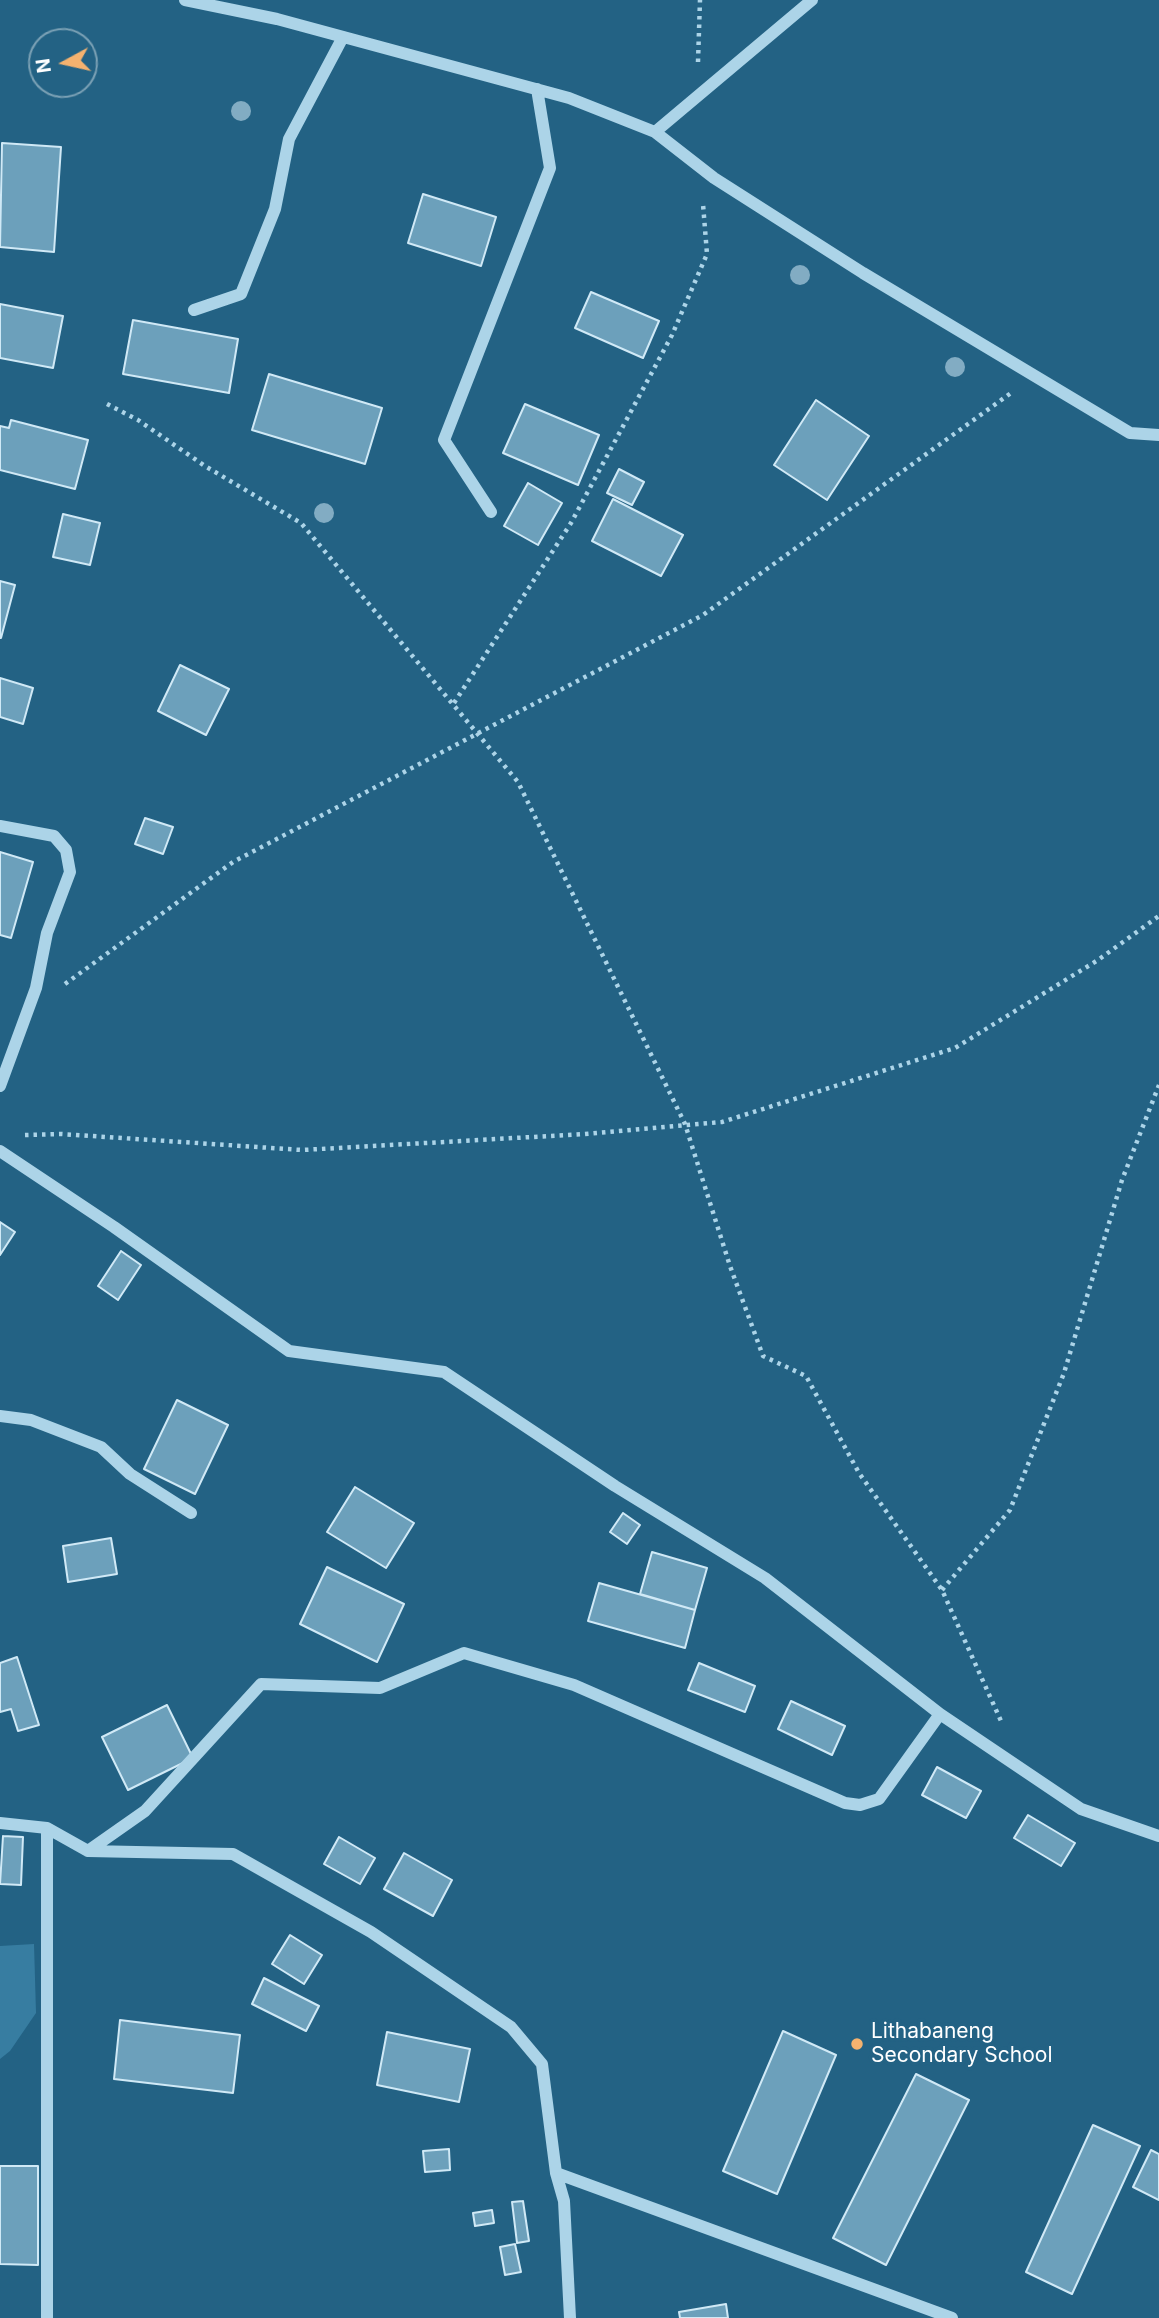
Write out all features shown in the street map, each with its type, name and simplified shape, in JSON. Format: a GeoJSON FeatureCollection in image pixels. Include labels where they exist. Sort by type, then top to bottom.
{"type":"FeatureCollection","features":[{"type":"Feature","properties":{"kind":"street"},"geometry":{"type":"LineString","coordinates":[[185,0],[278,19],[537,89],[569,98],[655,132],[714,178],[863,273],[1130,433],[1159,435]]}},
{"type":"Feature","properties":{"kind":"street"},"geometry":{"type":"LineString","coordinates":[[655,132],[812,0]]}},
{"type":"Feature","properties":{"kind":"street"},"geometry":{"type":"LineString","coordinates":[[194,310],[241,294],[275,209],[289,139],[342,37]]}},
{"type":"Feature","properties":{"kind":"street"},"geometry":{"type":"LineString","coordinates":[[491,512],[444,440],[550,168],[537,89]]}},
{"type":"Feature","properties":{"kind":"street"},"geometry":{"type":"LineString","coordinates":[[0,826],[54,836],[66,850],[70,872],[47,933],[36,988],[0,1086]]}},
{"type":"Feature","properties":{"kind":"street"},"geometry":{"type":"LineString","coordinates":[[0,1151],[114,1227],[289,1351],[444,1372],[615,1486],[765,1577],[940,1714],[1081,1809],[1159,1836]]}},
{"type":"Feature","properties":{"kind":"street"},"geometry":{"type":"LineString","coordinates":[[0,1416],[31,1420],[101,1447],[130,1474],[191,1513]]}},
{"type":"Feature","properties":{"kind":"street"},"geometry":{"type":"LineString","coordinates":[[89,1851],[145,1811],[261,1684],[380,1688],[464,1653],[574,1685],[845,1803],[860,1804],[879,1800],[940,1714]]}},
{"type":"Feature","properties":{"kind":"street"},"geometry":{"type":"LineString","coordinates":[[0,1823],[47,1828],[89,1851],[233,1854],[371,1932],[511,2027],[542,2064],[556,2173],[564,2201],[570,2318]]}},
{"type":"Feature","properties":{"kind":"street"},"geometry":{"type":"LineString","coordinates":[[47,1828],[47,2318]]}},
{"type":"Feature","properties":{"kind":"street"},"geometry":{"type":"LineString","coordinates":[[556,2173],[952,2318]]}},
{"type":"Feature","properties":{"kind":"path"},"geometry":{"type":"LineString","coordinates":[[697,97],[700,0]]}},
{"type":"Feature","properties":{"kind":"path"},"geometry":{"type":"LineString","coordinates":[[454,703],[571,523],[672,334],[706,254],[700,167]]}},
{"type":"Feature","properties":{"kind":"path"},"geometry":{"type":"LineString","coordinates":[[28,1012],[233,862],[703,615],[1035,375]]}},
{"type":"Feature","properties":{"kind":"path"},"geometry":{"type":"LineString","coordinates":[[107,404],[138,420],[205,466],[301,523],[518,782],[685,1125],[730,1266],[763,1356],[806,1376],[859,1473],[942,1590],[1001,1722]]}},
{"type":"Feature","properties":{"kind":"path"},"geometry":{"type":"LineString","coordinates":[[12,1135],[61,1134],[302,1150],[584,1134],[722,1122],[955,1048],[1098,960],[1159,916]]}},
{"type":"Feature","properties":{"kind":"path"},"geometry":{"type":"LineString","coordinates":[[942,1590],[1010,1510],[1064,1373],[1122,1180],[1159,1085]]}},
{"type":"Feature","properties":{"kind":"shaded area"},"geometry":{"type":"Polygon","coordinates":[[[34,1944],[36,2013],[10,2051],[0,2059],[0,1946],[34,1944]]]}},
{"type":"Feature","properties":{"kind":"building"},"geometry":{"type":"Polygon","coordinates":[[[2,143],[61,147],[54,252],[0,247],[2,143]]]}},
{"type":"Feature","properties":{"kind":"building"},"geometry":{"type":"Polygon","coordinates":[[[423,194],[496,217],[481,266],[408,243],[423,194]]]}},
{"type":"Feature","properties":{"kind":"building"},"geometry":{"type":"Polygon","coordinates":[[[591,292],[659,321],[643,358],[575,328],[591,292]]]}},
{"type":"Feature","properties":{"kind":"building"},"geometry":{"type":"Polygon","coordinates":[[[0,304],[63,316],[53,368],[0,358],[0,304]]]}},
{"type":"Feature","properties":{"kind":"building"},"geometry":{"type":"Polygon","coordinates":[[[133,320],[238,339],[229,393],[123,374],[133,320]]]}},
{"type":"Feature","properties":{"kind":"building"},"geometry":{"type":"Polygon","coordinates":[[[269,374],[382,408],[365,464],[252,430],[269,374]]]}},
{"type":"Feature","properties":{"kind":"building"},"geometry":{"type":"Polygon","coordinates":[[[816,400],[869,436],[827,500],[774,465],[816,400]]]}},
{"type":"Feature","properties":{"kind":"building"},"geometry":{"type":"Polygon","coordinates":[[[525,404],[599,435],[578,485],[503,453],[525,404]]]}},
{"type":"Feature","properties":{"kind":"building"},"geometry":{"type":"Polygon","coordinates":[[[11,420],[88,440],[75,489],[0,470],[0,426],[9,428],[11,420]]]}},
{"type":"Feature","properties":{"kind":"building"},"geometry":{"type":"Polygon","coordinates":[[[619,469],[644,482],[632,505],[607,493],[619,469]]]}},
{"type":"Feature","properties":{"kind":"building"},"geometry":{"type":"Polygon","coordinates":[[[528,483],[562,503],[538,545],[504,526],[528,483]]]}},
{"type":"Feature","properties":{"kind":"building"},"geometry":{"type":"Polygon","coordinates":[[[613,499],[683,535],[661,576],[592,541],[613,499]]]}},
{"type":"Feature","properties":{"kind":"building"},"geometry":{"type":"Polygon","coordinates":[[[63,514],[100,523],[90,565],[53,557],[63,514]]]}},
{"type":"Feature","properties":{"kind":"building"},"geometry":{"type":"Polygon","coordinates":[[[0,581],[15,585],[1,638],[0,638],[0,581]]]}},
{"type":"Feature","properties":{"kind":"building"},"geometry":{"type":"Polygon","coordinates":[[[180,665],[229,689],[206,735],[158,711],[180,665]]]}},
{"type":"Feature","properties":{"kind":"building"},"geometry":{"type":"Polygon","coordinates":[[[0,678],[33,688],[23,724],[0,717],[0,678]]]}},
{"type":"Feature","properties":{"kind":"building"},"geometry":{"type":"Polygon","coordinates":[[[145,818],[173,827],[163,854],[135,844],[145,818]]]}},
{"type":"Feature","properties":{"kind":"building"},"geometry":{"type":"Polygon","coordinates":[[[0,852],[33,862],[11,938],[0,935],[0,852]]]}},
{"type":"Feature","properties":{"kind":"building"},"geometry":{"type":"Polygon","coordinates":[[[0,1222],[15,1232],[0,1255],[0,1222]]]}},
{"type":"Feature","properties":{"kind":"building"},"geometry":{"type":"Polygon","coordinates":[[[121,1251],[141,1265],[118,1300],[98,1286],[121,1251]]]}},
{"type":"Feature","properties":{"kind":"building"},"geometry":{"type":"Polygon","coordinates":[[[177,1400],[228,1425],[195,1494],[144,1469],[177,1400]]]}},
{"type":"Feature","properties":{"kind":"building"},"geometry":{"type":"Polygon","coordinates":[[[355,1487],[414,1523],[386,1568],[327,1532],[355,1487]]]}},
{"type":"Feature","properties":{"kind":"building"},"geometry":{"type":"Polygon","coordinates":[[[623,1513],[640,1525],[627,1544],[610,1532],[623,1513]]]}},
{"type":"Feature","properties":{"kind":"building"},"geometry":{"type":"Polygon","coordinates":[[[111,1538],[117,1574],[68,1582],[63,1546],[111,1538]]]}},
{"type":"Feature","properties":{"kind":"building"},"geometry":{"type":"Polygon","coordinates":[[[652,1552],[707,1568],[695,1610],[640,1594],[652,1552]]]}},
{"type":"Feature","properties":{"kind":"building"},"geometry":{"type":"Polygon","coordinates":[[[327,1567],[404,1604],[377,1662],[300,1624],[327,1567]]]}},
{"type":"Feature","properties":{"kind":"building"},"geometry":{"type":"Polygon","coordinates":[[[599,1583],[695,1610],[685,1648],[588,1621],[599,1583]]]}},
{"type":"Feature","properties":{"kind":"building"},"geometry":{"type":"Polygon","coordinates":[[[17,1657],[39,1725],[18,1731],[11,1709],[0,1712],[0,1663],[17,1657]]]}},
{"type":"Feature","properties":{"kind":"building"},"geometry":{"type":"Polygon","coordinates":[[[699,1663],[755,1686],[745,1712],[688,1690],[699,1663]]]}},
{"type":"Feature","properties":{"kind":"building"},"geometry":{"type":"Polygon","coordinates":[[[791,1701],[845,1726],[832,1755],[778,1729],[791,1701]]]}},
{"type":"Feature","properties":{"kind":"building"},"geometry":{"type":"Polygon","coordinates":[[[167,1705],[193,1758],[128,1790],[102,1737],[167,1705]]]}},
{"type":"Feature","properties":{"kind":"building"},"geometry":{"type":"Polygon","coordinates":[[[937,1767],[981,1791],[966,1818],[922,1795],[937,1767]]]}},
{"type":"Feature","properties":{"kind":"building"},"geometry":{"type":"Polygon","coordinates":[[[1028,1815],[1075,1843],[1061,1866],[1014,1838],[1028,1815]]]}},
{"type":"Feature","properties":{"kind":"building"},"geometry":{"type":"Polygon","coordinates":[[[3,1836],[23,1837],[21,1885],[0,1884],[3,1836]]]}},
{"type":"Feature","properties":{"kind":"building"},"geometry":{"type":"Polygon","coordinates":[[[339,1837],[375,1858],[360,1884],[324,1864],[339,1837]]]}},
{"type":"Feature","properties":{"kind":"building"},"geometry":{"type":"Polygon","coordinates":[[[404,1853],[452,1880],[433,1916],[384,1889],[404,1853]]]}},
{"type":"Feature","properties":{"kind":"building"},"geometry":{"type":"Polygon","coordinates":[[[290,1935],[322,1955],[304,1984],[272,1964],[290,1935]]]}},
{"type":"Feature","properties":{"kind":"building"},"geometry":{"type":"Polygon","coordinates":[[[264,1978],[319,2006],[306,2031],[252,2004],[264,1978]]]}},
{"type":"Feature","properties":{"kind":"building"},"geometry":{"type":"Polygon","coordinates":[[[120,2020],[240,2035],[233,2093],[114,2079],[120,2020]]]}},
{"type":"Feature","properties":{"kind":"building"},"geometry":{"type":"Polygon","coordinates":[[[783,2031],[836,2055],[777,2194],[723,2171],[783,2031]]]}},
{"type":"Feature","properties":{"kind":"building"},"geometry":{"type":"Polygon","coordinates":[[[387,2032],[470,2049],[459,2102],[377,2085],[387,2032]]]}},
{"type":"Feature","properties":{"kind":"building"},"geometry":{"type":"Polygon","coordinates":[[[916,2074],[969,2100],[886,2265],[833,2238],[916,2074]]]}},
{"type":"Feature","properties":{"kind":"building"},"geometry":{"type":"Polygon","coordinates":[[[1093,2125],[1140,2146],[1072,2294],[1026,2272],[1093,2125]]]}},
{"type":"Feature","properties":{"kind":"building"},"geometry":{"type":"Polygon","coordinates":[[[449,2149],[450,2170],[425,2172],[423,2151],[449,2149]]]}},
{"type":"Feature","properties":{"kind":"building"},"geometry":{"type":"Polygon","coordinates":[[[1151,2150],[1159,2154],[1159,2200],[1133,2187],[1151,2150]]]}},
{"type":"Feature","properties":{"kind":"building"},"geometry":{"type":"Polygon","coordinates":[[[0,2166],[38,2166],[38,2265],[0,2264],[0,2166]]]}},
{"type":"Feature","properties":{"kind":"building"},"geometry":{"type":"Polygon","coordinates":[[[523,2201],[529,2241],[517,2243],[512,2202],[523,2201]]]}},
{"type":"Feature","properties":{"kind":"building"},"geometry":{"type":"Polygon","coordinates":[[[492,2210],[494,2223],[475,2226],[473,2213],[492,2210]]]}},
{"type":"Feature","properties":{"kind":"building"},"geometry":{"type":"Polygon","coordinates":[[[515,2244],[521,2272],[505,2275],[500,2247],[515,2244]]]}},
{"type":"Feature","properties":{"kind":"building"},"geometry":{"type":"Polygon","coordinates":[[[726,2304],[728,2318],[680,2318],[679,2312],[726,2304]]]}},
{"type":"Feature","properties":{"kind":"place","name":"Lithabaneng Secondary School"},"geometry":{"type":"Point","coordinates":[857,2044]}}]}
